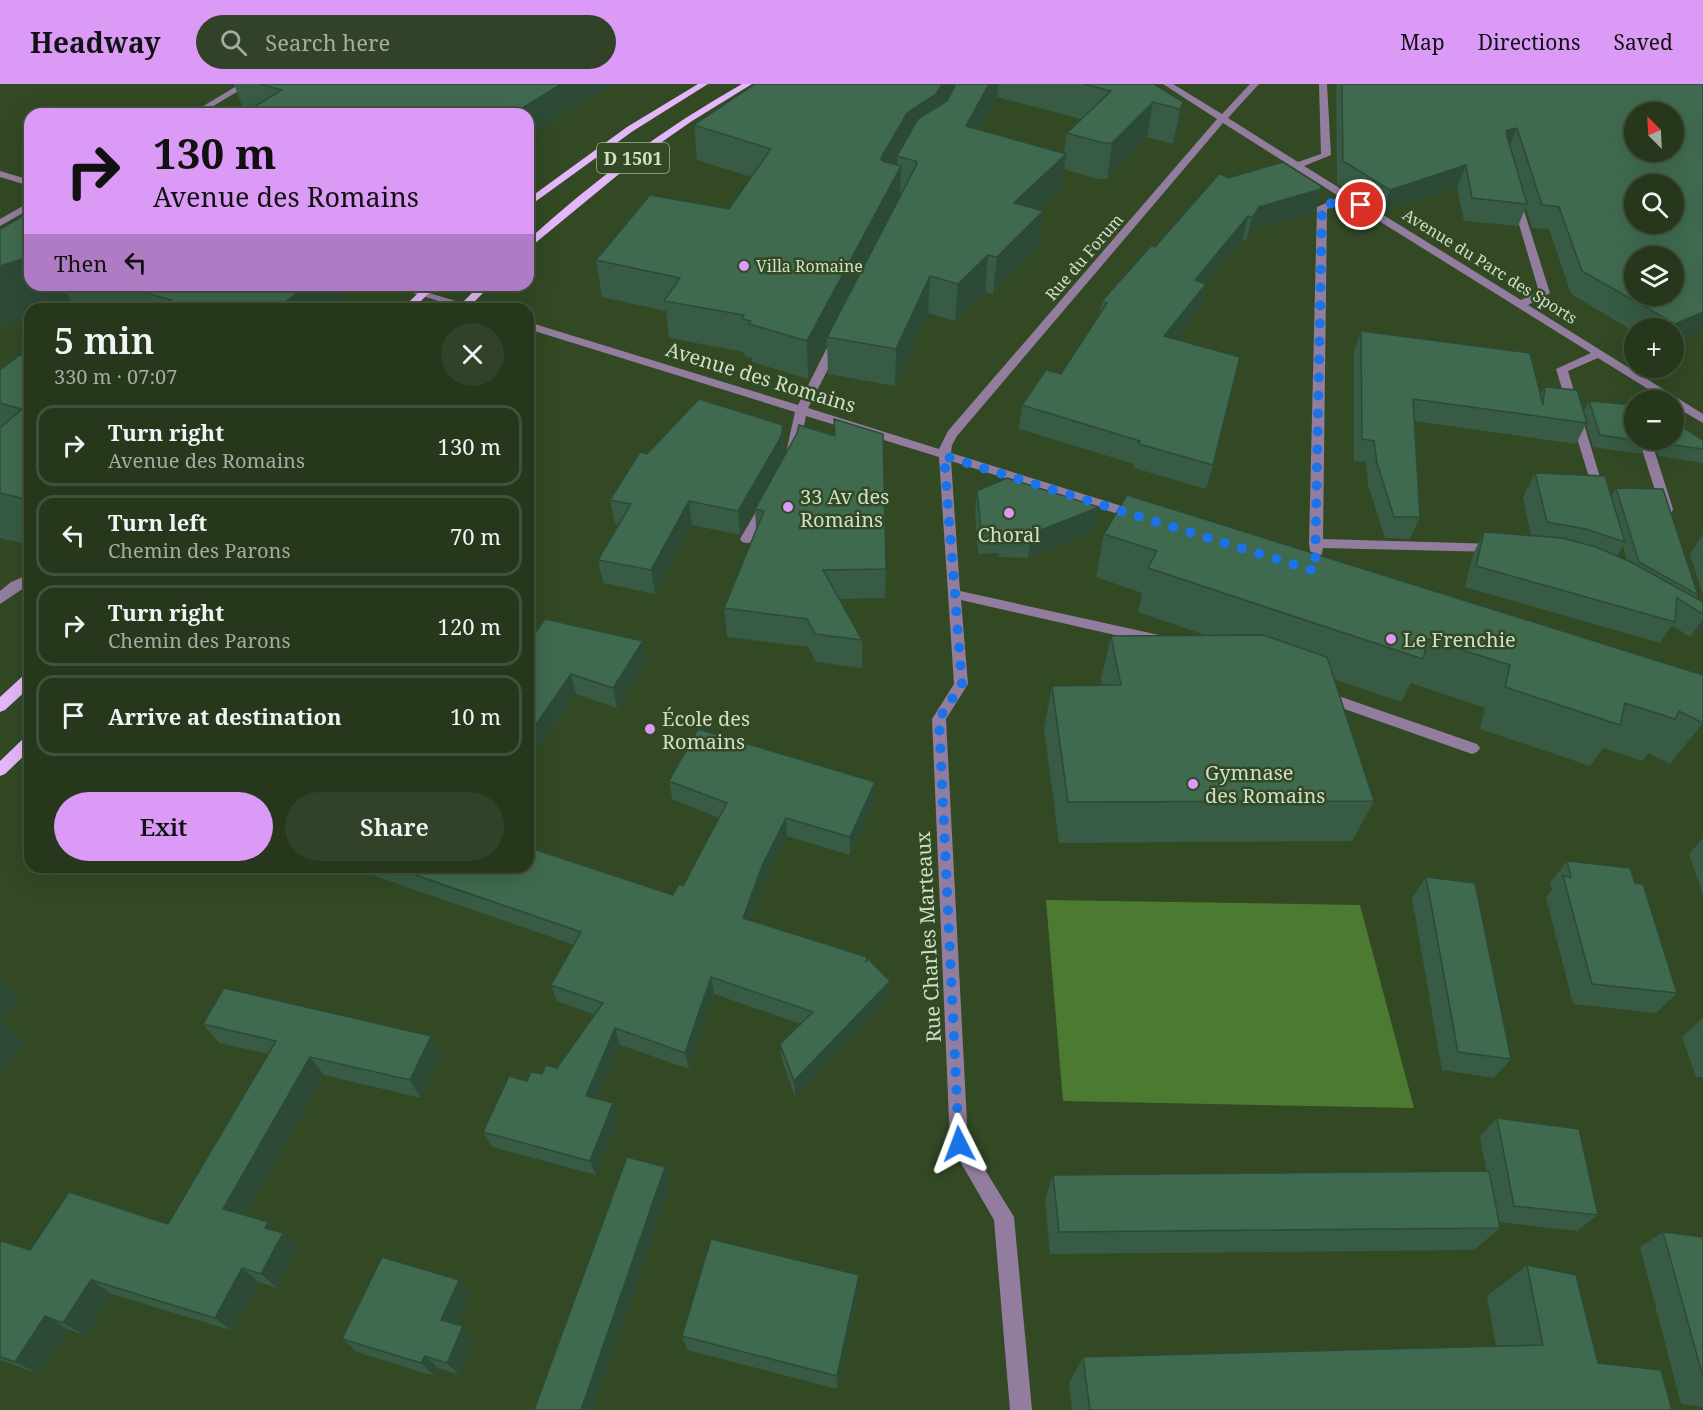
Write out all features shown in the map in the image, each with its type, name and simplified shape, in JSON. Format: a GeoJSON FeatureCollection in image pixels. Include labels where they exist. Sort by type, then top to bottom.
{"type":"FeatureCollection","features":[{"type":"Feature","properties":{"kind":"main road","name":"D 1501"},"geometry":{"type":"LineString","coordinates":[[534,200],[630,129],[704,84]]}},
{"type":"Feature","properties":{"kind":"main road","name":"D 1501"},"geometry":{"type":"LineString","coordinates":[[534,240],[567,209],[619,167],[693,117],[748,84]]}},
{"type":"Feature","properties":{"kind":"main road"},"geometry":{"type":"LineString","coordinates":[[413,303],[425,291]]}},
{"type":"Feature","properties":{"kind":"main road"},"geometry":{"type":"LineString","coordinates":[[467,303],[480,291]]}},
{"type":"Feature","properties":{"kind":"main road"},"geometry":{"type":"LineString","coordinates":[[1,703],[24,683]]}},
{"type":"Feature","properties":{"kind":"main road"},"geometry":{"type":"LineString","coordinates":[[0,771],[24,747]]}},
{"type":"Feature","properties":{"kind":"street"},"geometry":{"type":"LineString","coordinates":[[204,108],[246,84]]}},
{"type":"Feature","properties":{"kind":"street","name":"Avenue du Parc des Sports"},"geometry":{"type":"LineString","coordinates":[[1167,84],[1655,390]]}},
{"type":"Feature","properties":{"kind":"street","name":"Rue du Forum"},"geometry":{"type":"LineString","coordinates":[[944,456],[947,440],[1255,84]]}},
{"type":"Feature","properties":{"kind":"street"},"geometry":{"type":"LineString","coordinates":[[1297,165],[1326,154],[1323,84]]}},
{"type":"Feature","properties":{"kind":"street"},"geometry":{"type":"LineString","coordinates":[[0,174],[24,181]]}},
{"type":"Feature","properties":{"kind":"street"},"geometry":{"type":"LineString","coordinates":[[1513,186],[1545,293],[1520,305]]}},
{"type":"Feature","properties":{"kind":"street"},"geometry":{"type":"LineString","coordinates":[[1315,571],[1322,207],[1348,197]]}},
{"type":"Feature","properties":{"kind":"street"},"geometry":{"type":"LineString","coordinates":[[0,223],[24,209]]}},
{"type":"Feature","properties":{"kind":"street"},"geometry":{"type":"LineString","coordinates":[[412,291],[450,303]]}},
{"type":"Feature","properties":{"kind":"street"},"geometry":{"type":"LineString","coordinates":[[790,461],[801,410],[844,326]]}},
{"type":"Feature","properties":{"kind":"street","name":"Avenue des Romains"},"geometry":{"type":"LineString","coordinates":[[534,327],[1146,518]]}},
{"type":"Feature","properties":{"kind":"street"},"geometry":{"type":"LineString","coordinates":[[1599,354],[1562,369],[1604,512]]}},
{"type":"Feature","properties":{"kind":"street","name":"Avenue du Parc des Sports"},"geometry":{"type":"LineString","coordinates":[[1684,408],[1703,419]]}},
{"type":"Feature","properties":{"kind":"street"},"geometry":{"type":"LineString","coordinates":[[1648,450],[1672,526]]}},
{"type":"Feature","properties":{"kind":"street","name":"Rue Charles Marteaux"},"geometry":{"type":"LineString","coordinates":[[944,456],[962,684],[939,719],[959,1144],[1004,1217],[1021,1410]]}},
{"type":"Feature","properties":{"kind":"street"},"geometry":{"type":"LineString","coordinates":[[747,539],[774,490]]}},
{"type":"Feature","properties":{"kind":"street"},"geometry":{"type":"LineString","coordinates":[[1316,543],[1511,549]]}},
{"type":"Feature","properties":{"kind":"street"},"geometry":{"type":"LineString","coordinates":[[0,599],[16,585],[24,582]]}},
{"type":"Feature","properties":{"kind":"street"},"geometry":{"type":"LineString","coordinates":[[954,594],[1169,643]]}},
{"type":"Feature","properties":{"kind":"street"},"geometry":{"type":"LineString","coordinates":[[1315,693],[1472,748]]}},
{"type":"Feature","properties":{"kind":"green space"},"geometry":{"type":"Polygon","coordinates":[[[1046,900],[1360,905],[1414,1108],[1063,1101],[1046,900]]]}},
{"type":"Feature","properties":{"kind":"building"},"geometry":{"type":"Polygon","coordinates":[[[260,84],[561,84],[523,108],[252,108],[282,90],[260,84]]]}},
{"type":"Feature","properties":{"kind":"building"},"geometry":{"type":"Polygon","coordinates":[[[755,84],[942,84],[936,94],[907,113],[881,158],[882,161],[901,166],[807,341],[749,324],[751,321],[742,319],[744,315],[664,301],[680,278],[596,260],[650,195],[729,209],[771,149],[694,125],[755,84]]]}},
{"type":"Feature","properties":{"kind":"building"},"geometry":{"type":"Polygon","coordinates":[[[956,84],[989,84],[966,126],[1066,154],[1014,203],[1043,211],[997,257],[988,255],[958,284],[930,276],[896,349],[827,337],[917,164],[916,161],[897,156],[918,119],[947,101],[956,84]]]}},
{"type":"Feature","properties":{"kind":"building"},"geometry":{"type":"Polygon","coordinates":[[[1084,84],[1154,84],[1183,102],[1180,109],[1153,102],[1112,143],[1103,143],[1067,133],[1111,91],[1084,84]]]}},
{"type":"Feature","properties":{"kind":"building"},"geometry":{"type":"Polygon","coordinates":[[[1342,84],[1703,84],[1703,312],[1684,320],[1684,318],[1664,318],[1643,306],[1684,306],[1684,246],[1624,246],[1624,295],[1582,271],[1559,207],[1542,205],[1517,128],[1507,130],[1506,133],[1527,204],[1472,198],[1466,165],[1390,190],[1343,161],[1342,84]]]}},
{"type":"Feature","properties":{"kind":"building"},"geometry":{"type":"Polygon","coordinates":[[[1283,162],[1321,186],[1321,189],[1259,207],[1252,218],[1248,216],[1195,280],[1206,284],[1164,336],[1240,357],[1213,465],[1139,444],[1140,441],[1022,405],[1046,370],[1061,374],[1107,303],[1102,301],[1151,246],[1155,247],[1220,173],[1228,178],[1283,162]]]}},
{"type":"Feature","properties":{"kind":"building"},"geometry":{"type":"Polygon","coordinates":[[[24,215],[24,261],[23,259],[0,266],[0,229],[24,215]]]}},
{"type":"Feature","properties":{"kind":"building"},"geometry":{"type":"Polygon","coordinates":[[[140,291],[299,291],[284,303],[167,303],[171,300],[140,291]]]}},
{"type":"Feature","properties":{"kind":"building"},"geometry":{"type":"Polygon","coordinates":[[[1361,331],[1530,353],[1543,405],[1545,387],[1577,390],[1587,423],[1413,399],[1420,517],[1394,517],[1377,463],[1374,441],[1362,439],[1361,331]]]}},
{"type":"Feature","properties":{"kind":"building"},"geometry":{"type":"Polygon","coordinates":[[[20,355],[24,356],[24,499],[0,493],[0,428],[22,409],[0,403],[0,370],[20,355]]]}},
{"type":"Feature","properties":{"kind":"building"},"geometry":{"type":"Polygon","coordinates":[[[699,399],[783,425],[781,437],[738,511],[689,501],[651,570],[598,560],[631,504],[610,500],[640,452],[647,454],[699,399]]]}},
{"type":"Feature","properties":{"kind":"building"},"geometry":{"type":"Polygon","coordinates":[[[1589,401],[1624,404],[1624,438],[1600,435],[1589,401]]]}},
{"type":"Feature","properties":{"kind":"building"},"geometry":{"type":"Polygon","coordinates":[[[834,419],[883,434],[886,569],[823,570],[862,640],[815,634],[807,619],[724,608],[764,511],[755,509],[797,433],[799,425],[835,436],[834,419]]]}},
{"type":"Feature","properties":{"kind":"building"},"geometry":{"type":"Polygon","coordinates":[[[1684,428],[1703,440],[1703,449],[1684,446],[1684,428]]]}},
{"type":"Feature","properties":{"kind":"building"},"geometry":{"type":"Polygon","coordinates":[[[1535,473],[1605,476],[1625,542],[1586,529],[1547,522],[1535,473]]]}},
{"type":"Feature","properties":{"kind":"building"},"geometry":{"type":"Polygon","coordinates":[[[1007,478],[1099,507],[1031,534],[981,530],[977,491],[1007,478]]]}},
{"type":"Feature","properties":{"kind":"building"},"geometry":{"type":"Polygon","coordinates":[[[1616,488],[1663,489],[1698,595],[1639,562],[1616,488]]]}},
{"type":"Feature","properties":{"kind":"building"},"geometry":{"type":"Polygon","coordinates":[[[1127,495],[1703,675],[1703,723],[1679,711],[1675,719],[1625,703],[1620,725],[1505,687],[1510,665],[1428,639],[1423,659],[1148,568],[1157,551],[1104,534],[1127,495]]]}},
{"type":"Feature","properties":{"kind":"building"},"geometry":{"type":"Polygon","coordinates":[[[1484,532],[1562,538],[1596,547],[1631,562],[1703,602],[1703,614],[1677,598],[1675,622],[1476,566],[1484,532]]]}},
{"type":"Feature","properties":{"kind":"building"},"geometry":{"type":"Polygon","coordinates":[[[545,619],[643,641],[613,688],[571,674],[534,727],[534,635],[545,619]]]}},
{"type":"Feature","properties":{"kind":"building","name":"Gymnase des Romains"},"geometry":{"type":"Polygon","coordinates":[[[1263,635],[1327,657],[1374,801],[1068,802],[1052,686],[1121,685],[1111,636],[1263,635]]]}},
{"type":"Feature","properties":{"kind":"building"},"geometry":{"type":"Polygon","coordinates":[[[698,729],[875,782],[850,837],[786,818],[762,866],[743,918],[867,957],[866,961],[868,959],[890,981],[794,1081],[780,1044],[813,1012],[711,977],[685,1053],[615,1028],[586,1096],[613,1103],[590,1161],[483,1132],[509,1076],[527,1081],[531,1072],[542,1074],[546,1065],[557,1068],[603,1003],[551,985],[581,932],[409,873],[534,873],[534,849],[673,895],[679,884],[683,886],[727,803],[669,781],[698,729]]]}},
{"type":"Feature","properties":{"kind":"building"},"geometry":{"type":"Polygon","coordinates":[[[1567,861],[1630,868],[1635,883],[1643,884],[1677,993],[1592,984],[1563,876],[1571,877],[1567,861]]]}},
{"type":"Feature","properties":{"kind":"building"},"geometry":{"type":"Polygon","coordinates":[[[1426,877],[1475,883],[1511,1059],[1458,1052],[1426,877]]]}},
{"type":"Feature","properties":{"kind":"building"},"geometry":{"type":"Polygon","coordinates":[[[224,988],[431,1036],[410,1080],[310,1057],[223,1209],[268,1222],[265,1228],[283,1233],[261,1274],[242,1268],[215,1318],[91,1280],[63,1323],[45,1316],[15,1362],[0,1357],[0,1243],[2,1241],[30,1250],[69,1192],[168,1224],[276,1041],[203,1024],[224,988]]]}},
{"type":"Feature","properties":{"kind":"building"},"geometry":{"type":"Polygon","coordinates":[[[1497,1118],[1579,1129],[1598,1215],[1514,1206],[1497,1118]]]}},
{"type":"Feature","properties":{"kind":"building"},"geometry":{"type":"Polygon","coordinates":[[[627,1157],[665,1167],[581,1410],[534,1410],[627,1157]]]}},
{"type":"Feature","properties":{"kind":"building"},"geometry":{"type":"Polygon","coordinates":[[[1489,1171],[1500,1228],[1059,1232],[1053,1175],[1489,1171]]]}},
{"type":"Feature","properties":{"kind":"building"},"geometry":{"type":"Polygon","coordinates":[[[1663,1232],[1703,1237],[1703,1377],[1663,1232]]]}},
{"type":"Feature","properties":{"kind":"building"},"geometry":{"type":"Polygon","coordinates":[[[711,1239],[859,1275],[837,1376],[682,1336],[711,1239]]]}},
{"type":"Feature","properties":{"kind":"building"},"geometry":{"type":"Polygon","coordinates":[[[382,1257],[459,1280],[441,1320],[463,1326],[447,1363],[425,1356],[421,1363],[342,1339],[382,1257]]]}},
{"type":"Feature","properties":{"kind":"building"},"geometry":{"type":"Polygon","coordinates":[[[1527,1265],[1576,1275],[1598,1363],[1661,1370],[1672,1410],[1090,1410],[1083,1357],[1543,1345],[1527,1265]]]}},
{"type":"Feature","properties":{"kind":"place","name":"Villa Romaine"},"geometry":{"type":"Point","coordinates":[744,266]}},
{"type":"Feature","properties":{"kind":"place","name":"33 Av des Romains"},"geometry":{"type":"Point","coordinates":[788,507]}},
{"type":"Feature","properties":{"kind":"place","name":"Choral"},"geometry":{"type":"Point","coordinates":[1009,513]}},
{"type":"Feature","properties":{"kind":"place","name":"Le Frenchie"},"geometry":{"type":"Point","coordinates":[1391,639]}},
{"type":"Feature","properties":{"kind":"place","name":"École des Romains"},"geometry":{"type":"Point","coordinates":[650,729]}},
{"type":"Feature","properties":{"kind":"place","name":"Gymnase des Romains"},"geometry":{"type":"Point","coordinates":[1193,784]}},
{"type":"Feature","properties":{"kind":"route"},"geometry":{"type":"LineString","coordinates":[[959,1144],[939,719],[962,684],[944,456],[1315,571],[1322,207],[1348,197],[1361,205]]}}]}
